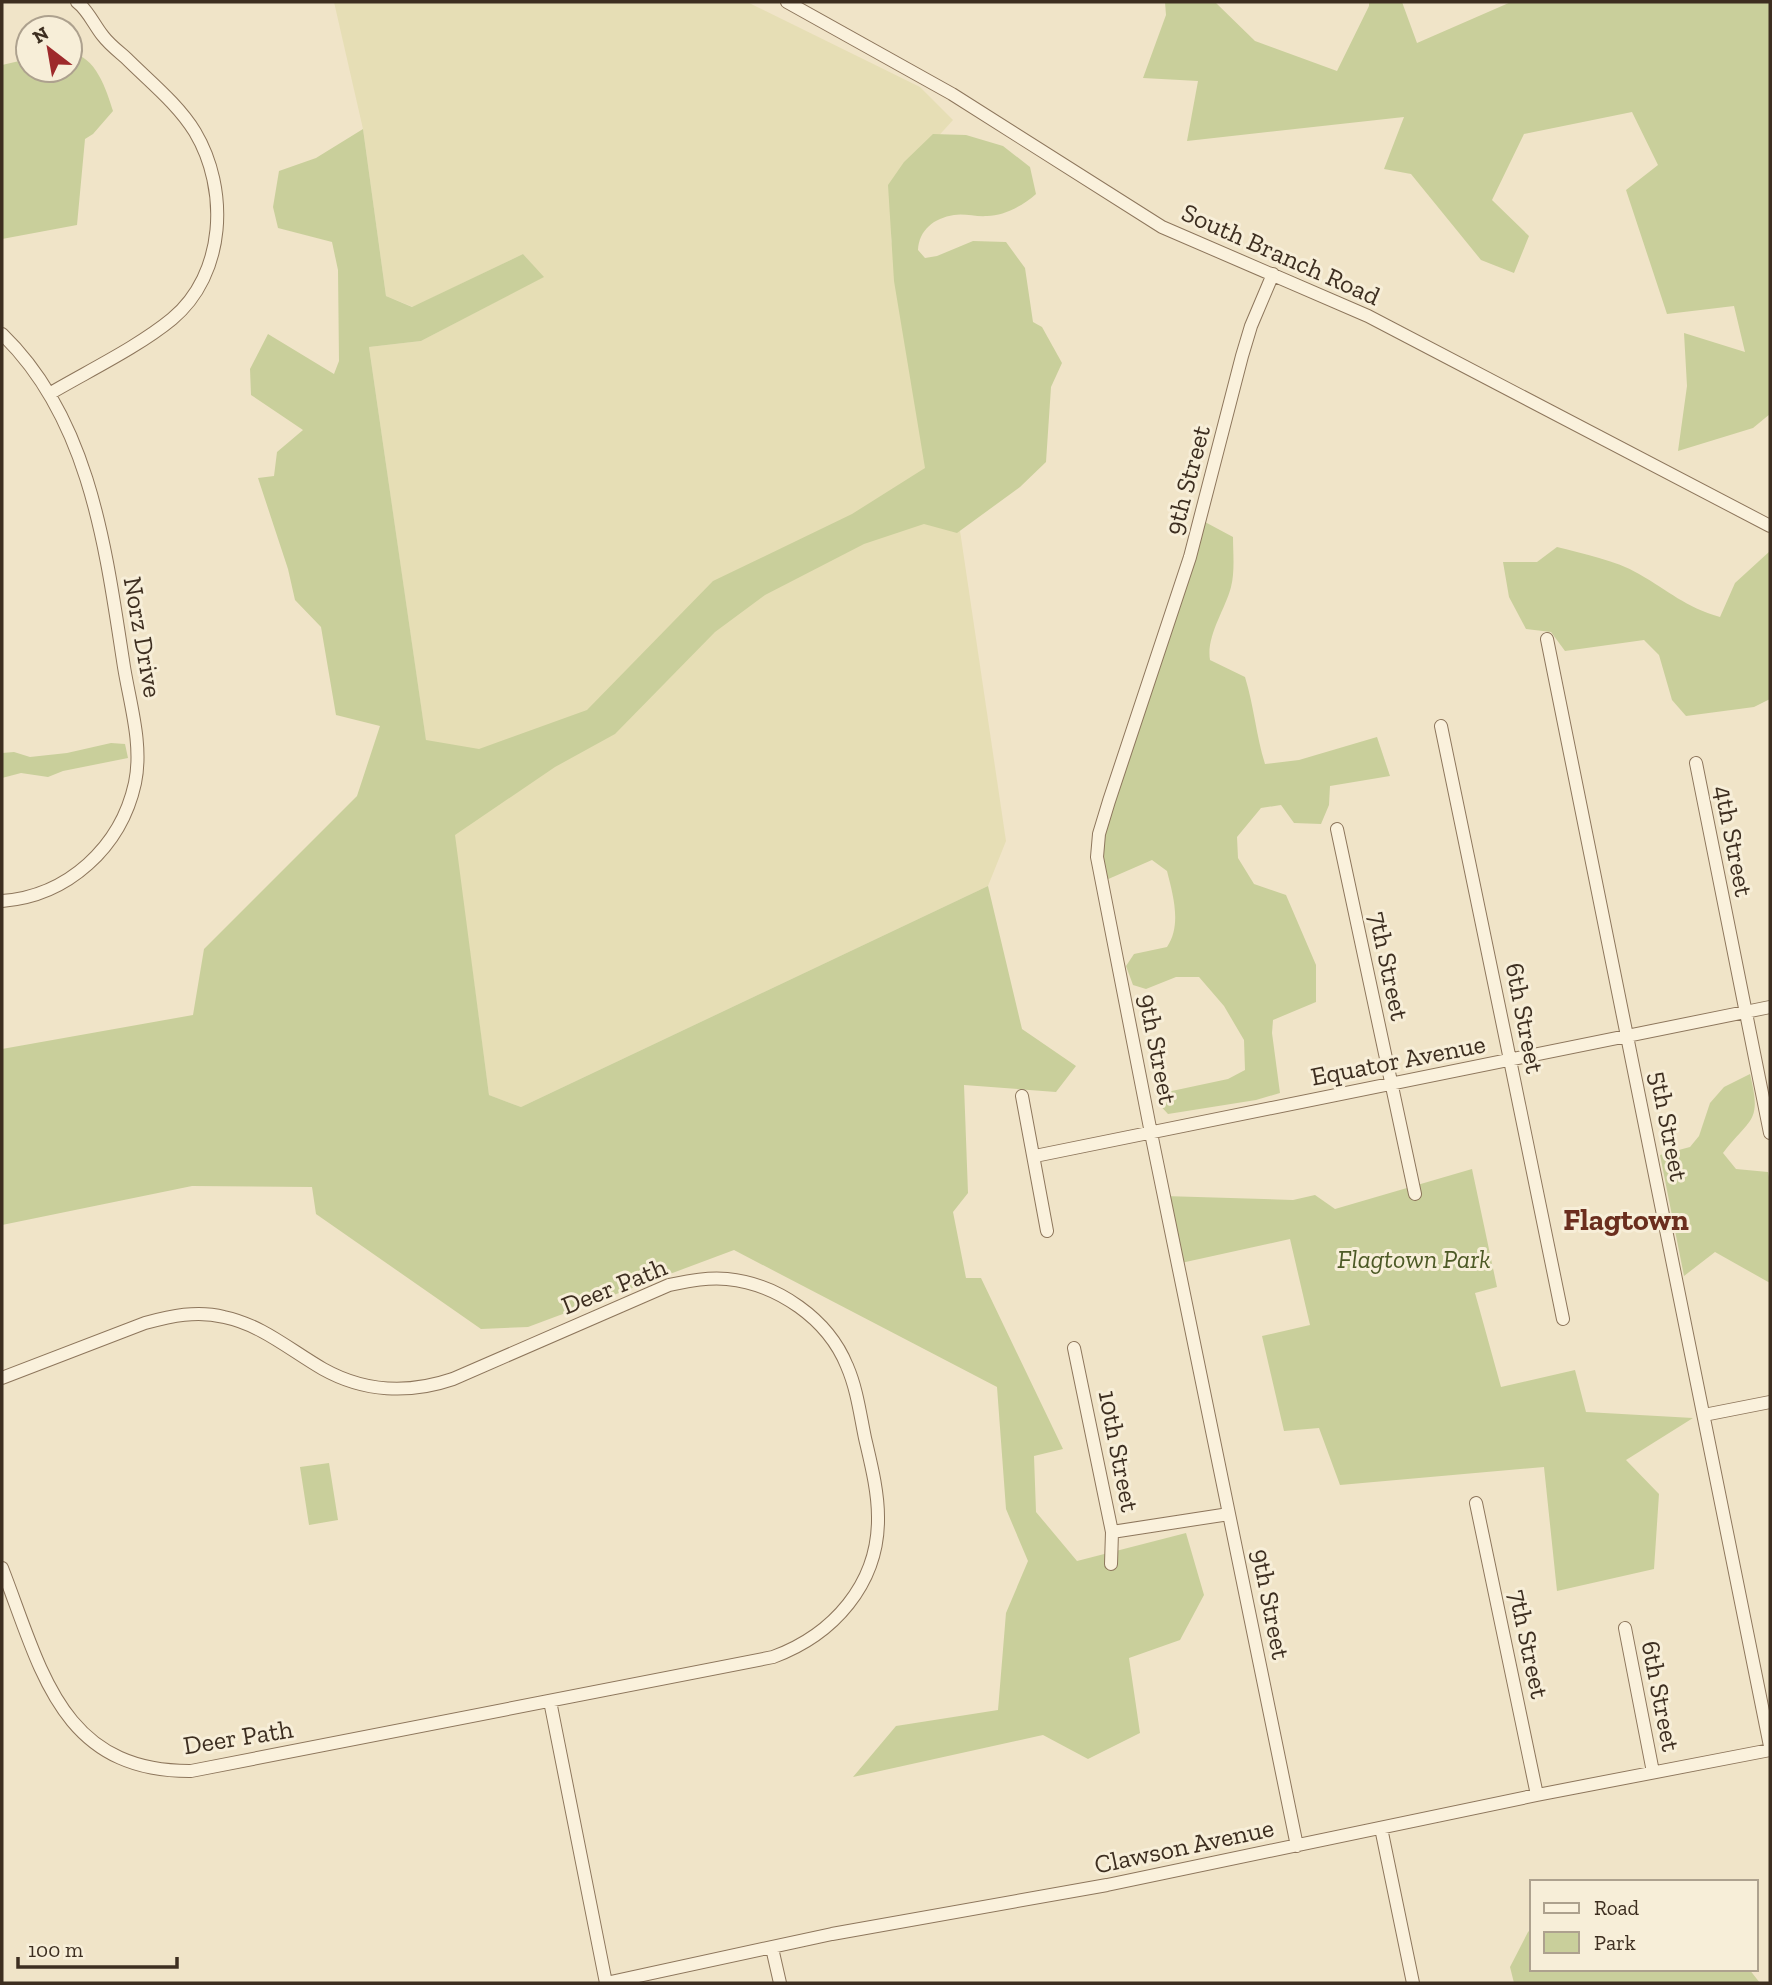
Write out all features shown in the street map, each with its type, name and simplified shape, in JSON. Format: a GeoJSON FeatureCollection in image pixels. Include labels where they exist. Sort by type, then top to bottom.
{"type":"FeatureCollection","features":[{"type":"Feature","properties":{"kind":"street"},"geometry":{"type":"LineString","coordinates":[[49,394],[175,317],[203,278],[217,235],[216,188],[209,161],[195,131],[160,91],[105,39],[77,2]]}},
{"type":"Feature","properties":{"kind":"street","name":"South Branch Road"},"geometry":{"type":"LineString","coordinates":[[787,2],[951,94],[1153,222],[1368,316],[1770,526]]}},
{"type":"Feature","properties":{"kind":"street","name":"9th Street"},"geometry":{"type":"LineString","coordinates":[[1273,274],[1251,326],[1190,557],[1099,834],[1097,857],[1297,1846]]}},
{"type":"Feature","properties":{"kind":"street","name":"Norz Drive"},"geometry":{"type":"LineString","coordinates":[[2,334],[20,353],[49,394],[77,453],[102,531],[134,719],[137,759],[135,780],[123,819],[111,839],[85,868],[65,882],[40,893],[2,901]]}},
{"type":"Feature","properties":{"kind":"street","name":"5th Street"},"geometry":{"type":"LineString","coordinates":[[1547,639],[1770,1748]]}},
{"type":"Feature","properties":{"kind":"street","name":"6th Street"},"geometry":{"type":"LineString","coordinates":[[1441,726],[1563,1319]]}},
{"type":"Feature","properties":{"kind":"street","name":"4th Street"},"geometry":{"type":"LineString","coordinates":[[1696,763],[1770,1133]]}},
{"type":"Feature","properties":{"kind":"street","name":"7th Street"},"geometry":{"type":"LineString","coordinates":[[1337,829],[1415,1194]]}},
{"type":"Feature","properties":{"kind":"street","name":"Equator Avenue"},"geometry":{"type":"LineString","coordinates":[[1035,1156],[1770,1007]]}},
{"type":"Feature","properties":{"kind":"street"},"geometry":{"type":"LineString","coordinates":[[1022,1097],[1047,1231]]}},
{"type":"Feature","properties":{"kind":"street","name":"Deer Path"},"geometry":{"type":"LineString","coordinates":[[2,1378],[145,1323],[169,1316],[193,1314],[223,1316],[257,1328],[342,1378],[374,1388],[416,1389],[453,1379],[669,1285],[729,1279],[788,1298],[817,1322],[838,1348],[847,1365],[857,1399],[876,1493],[878,1519],[872,1559],[855,1595],[834,1620],[812,1639],[773,1657],[205,1769],[171,1771],[137,1765],[118,1758],[83,1734],[58,1704],[48,1687],[2,1568]]}},
{"type":"Feature","properties":{"kind":"street","name":"10th Street"},"geometry":{"type":"LineString","coordinates":[[1074,1348],[1112,1532],[1111,1564]]}},
{"type":"Feature","properties":{"kind":"street"},"geometry":{"type":"LineString","coordinates":[[1704,1415],[1770,1402]]}},
{"type":"Feature","properties":{"kind":"street","name":"7th Street"},"geometry":{"type":"LineString","coordinates":[[1476,1503],[1537,1795]]}},
{"type":"Feature","properties":{"kind":"street"},"geometry":{"type":"LineString","coordinates":[[1112,1532],[1229,1514]]}},
{"type":"Feature","properties":{"kind":"street","name":"6th Street"},"geometry":{"type":"LineString","coordinates":[[1625,1629],[1653,1772]]}},
{"type":"Feature","properties":{"kind":"street"},"geometry":{"type":"LineString","coordinates":[[550,1701],[606,1983]]}},
{"type":"Feature","properties":{"kind":"street","name":"Clawson Avenue"},"geometry":{"type":"LineString","coordinates":[[606,1983],[832,1934],[1107,1885],[1770,1748]]}},
{"type":"Feature","properties":{"kind":"street"},"geometry":{"type":"LineString","coordinates":[[1381,1828],[1413,1983]]}},
{"type":"Feature","properties":{"kind":"street"},"geometry":{"type":"LineString","coordinates":[[772,1948],[780,1983]]}},
{"type":"Feature","properties":{"kind":"shaded area"},"geometry":{"type":"Polygon","coordinates":[[[334,2],[747,2],[920,87],[953,120],[895,184],[891,240],[945,475],[959,524],[1006,841],[988,886],[521,1107],[489,1095],[454,834],[426,741],[369,347],[421,341],[543,277],[523,254],[413,307],[386,296],[363,129],[334,2]]]}},
{"type":"Feature","properties":{"kind":"green space"},"geometry":{"type":"Polygon","coordinates":[[[1165,2],[1215,2],[1255,41],[1337,71],[1369,2],[1402,2],[1417,43],[1511,2],[1770,2],[1770,414],[1753,428],[1678,451],[1687,386],[1684,333],[1745,352],[1734,306],[1667,314],[1626,190],[1658,165],[1632,112],[1524,134],[1492,200],[1529,236],[1514,273],[1481,260],[1411,174],[1384,169],[1404,117],[1187,141],[1198,81],[1143,78],[1166,15],[1165,2]]]}},
{"type":"Feature","properties":{"kind":"green space"},"geometry":{"type":"Polygon","coordinates":[[[84,58],[99,75],[113,111],[93,134],[85,139],[77,225],[2,239],[2,65],[14,62],[14,84],[84,84],[84,58]]]}},
{"type":"Feature","properties":{"kind":"green space"},"geometry":{"type":"Polygon","coordinates":[[[363,129],[386,296],[412,307],[523,254],[544,277],[421,341],[369,347],[426,740],[479,749],[587,710],[713,581],[852,514],[925,468],[894,281],[888,185],[904,162],[933,134],[966,135],[1003,146],[1030,167],[1036,194],[1031,198],[1013,209],[993,216],[958,215],[940,219],[925,231],[918,250],[925,258],[937,256],[973,241],[1006,242],[1025,268],[1033,322],[1042,327],[1062,363],[1051,387],[1046,462],[1020,487],[957,533],[924,524],[864,544],[765,595],[715,632],[615,734],[555,767],[455,835],[489,1095],[521,1107],[988,886],[1022,1029],[1076,1066],[1056,1092],[964,1085],[968,1193],[953,1212],[966,1278],[981,1278],[1063,1449],[1034,1456],[1036,1512],[1077,1561],[1186,1533],[1204,1595],[1180,1640],[1129,1658],[1140,1733],[1088,1759],[1043,1735],[853,1777],[896,1726],[998,1710],[1006,1613],[1028,1561],[1006,1509],[997,1387],[734,1250],[528,1327],[481,1329],[316,1214],[312,1187],[192,1186],[2,1225],[2,1049],[193,1015],[204,949],[357,796],[380,726],[336,715],[321,627],[295,600],[288,569],[258,478],[274,476],[277,452],[303,430],[251,395],[250,369],[268,334],[334,374],[339,361],[338,270],[332,242],[278,228],[273,207],[279,171],[316,158],[363,129]]]}},
{"type":"Feature","properties":{"kind":"green space"},"geometry":{"type":"Polygon","coordinates":[[[1205,522],[1233,537],[1232,581],[1213,632],[1210,660],[1245,677],[1265,764],[1299,760],[1377,737],[1390,776],[1330,786],[1329,805],[1321,824],[1294,823],[1281,805],[1261,808],[1237,837],[1238,858],[1254,884],[1286,895],[1316,965],[1316,1002],[1273,1020],[1272,1033],[1280,1093],[1256,1100],[1168,1114],[1156,1101],[1167,1092],[1228,1079],[1245,1070],[1244,1040],[1224,1006],[1199,977],[1176,977],[1146,989],[1133,985],[1126,966],[1134,954],[1167,947],[1172,938],[1175,910],[1167,871],[1152,860],[1106,880],[1101,856],[1103,831],[1205,522]]]}},
{"type":"Feature","properties":{"kind":"green space"},"geometry":{"type":"Polygon","coordinates":[[[1557,547],[1620,565],[1687,603],[1720,617],[1735,583],[1770,551],[1770,699],[1754,707],[1686,716],[1672,700],[1659,655],[1644,640],[1565,651],[1551,632],[1526,629],[1509,597],[1503,562],[1537,562],[1557,547]]]}},
{"type":"Feature","properties":{"kind":"green space"},"geometry":{"type":"Polygon","coordinates":[[[111,743],[125,744],[128,758],[63,771],[48,777],[21,773],[2,778],[2,753],[14,752],[30,757],[67,753],[111,743]]]}},
{"type":"Feature","properties":{"kind":"green space"},"geometry":{"type":"Polygon","coordinates":[[[1750,1074],[1754,1111],[1747,1125],[1723,1153],[1736,1169],[1768,1172],[1770,1283],[1715,1252],[1684,1276],[1660,1155],[1690,1147],[1699,1136],[1710,1103],[1724,1087],[1750,1074]]]}},
{"type":"Feature","properties":{"kind":"green space","name":"Flagtown Park"},"geometry":{"type":"Polygon","coordinates":[[[1472,1169],[1497,1287],[1475,1293],[1501,1387],[1575,1370],[1586,1412],[1693,1418],[1626,1460],[1659,1494],[1654,1569],[1557,1591],[1544,1467],[1340,1485],[1319,1428],[1284,1431],[1262,1336],[1310,1325],[1290,1239],[1181,1263],[1164,1196],[1293,1200],[1315,1195],[1335,1209],[1472,1169]]]}},
{"type":"Feature","properties":{"kind":"green space"},"geometry":{"type":"Polygon","coordinates":[[[329,1463],[338,1520],[309,1525],[300,1467],[329,1463]]]}},
{"type":"Feature","properties":{"kind":"green space"},"geometry":{"type":"Polygon","coordinates":[[[1530,1930],[1530,1971],[1751,1971],[1760,1983],[1514,1983],[1510,1967],[1530,1930]]]}},
{"type":"Feature","properties":{"kind":"district","name":"Flagtown"},"geometry":{"type":"Point","coordinates":[1626,1220]}}]}
